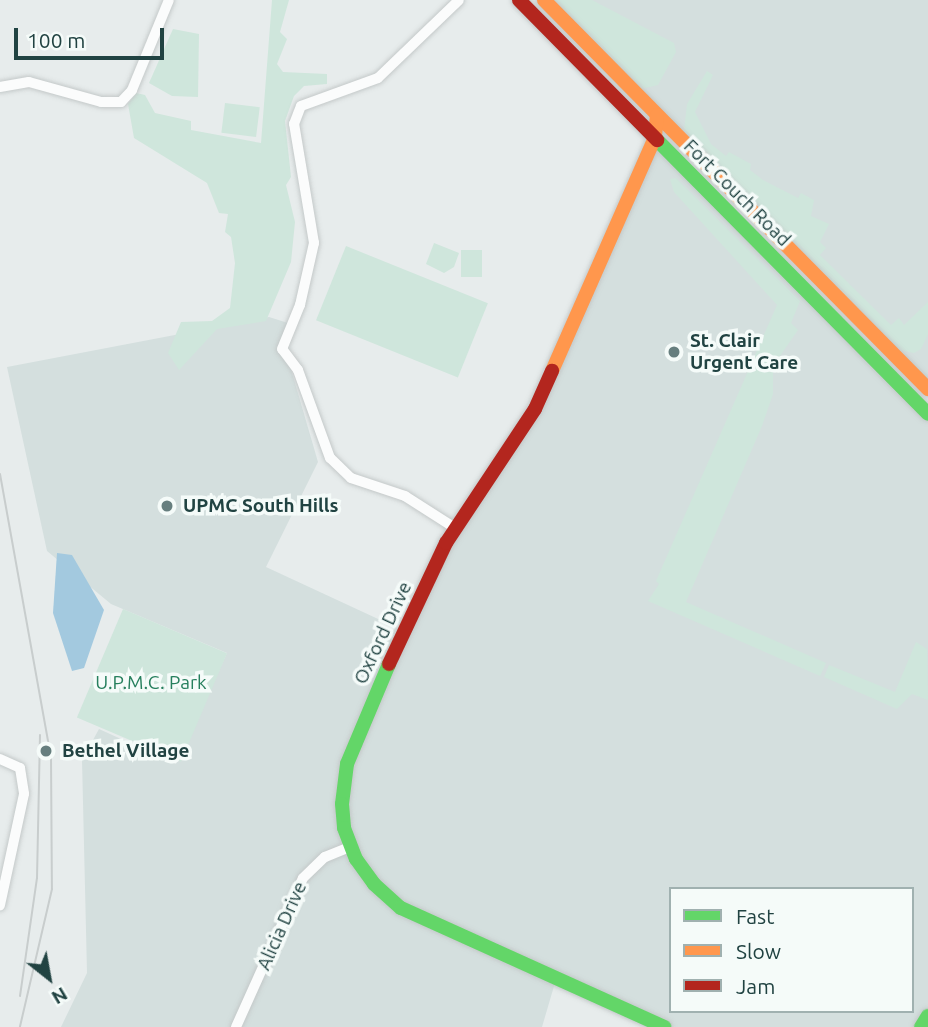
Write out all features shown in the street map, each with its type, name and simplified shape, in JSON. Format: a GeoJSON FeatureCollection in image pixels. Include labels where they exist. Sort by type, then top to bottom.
{"type":"FeatureCollection","features":[{"type":"Feature","properties":{"kind":"street"},"geometry":{"type":"LineString","coordinates":[[0,87],[29,82],[101,102],[121,102],[132,90],[169,0]]}},
{"type":"Feature","properties":{"kind":"street"},"geometry":{"type":"LineString","coordinates":[[455,528],[405,496],[351,478],[330,458],[298,370],[282,349],[300,305],[314,243],[294,124],[301,106],[378,78],[459,0]]}},
{"type":"Feature","properties":{"kind":"street","name":"Fort Couch Road"},"geometry":{"type":"LineString","coordinates":[[519,0],[928,414]]}},
{"type":"Feature","properties":{"kind":"street","name":"Fort Couch Road"},"geometry":{"type":"LineString","coordinates":[[544,0],[928,389]]}},
{"type":"Feature","properties":{"kind":"street","name":"Oxford Drive"},"geometry":{"type":"LineString","coordinates":[[657,115],[655,137],[535,409],[455,528],[352,747],[342,804],[350,847],[374,884],[401,908],[664,1027]]}},
{"type":"Feature","properties":{"kind":"street"},"geometry":{"type":"LineString","coordinates":[[655,137],[668,126]]}},
{"type":"Feature","properties":{"kind":"street"},"geometry":{"type":"LineString","coordinates":[[0,759],[20,768],[22,805],[0,905]]}},
{"type":"Feature","properties":{"kind":"street","name":"Alicia Drive"},"geometry":{"type":"LineString","coordinates":[[236,1027],[303,878],[325,857],[350,847]]}},
{"type":"Feature","properties":{"kind":"street"},"geometry":{"type":"LineString","coordinates":[[921,1027],[928,1016]]}},
{"type":"Feature","properties":{"kind":"shaded area"},"geometry":{"type":"Polygon","coordinates":[[[544,0],[928,0],[928,389],[544,0]]]}},
{"type":"Feature","properties":{"kind":"shaded area"},"geometry":{"type":"Polygon","coordinates":[[[655,137],[928,414],[928,1016],[921,1027],[664,1027],[557,976],[542,1027],[61,1027],[87,973],[82,760],[99,729],[176,764],[227,653],[111,604],[47,551],[7,367],[269,317],[288,323],[288,359],[318,462],[266,567],[404,631],[436,562],[521,433],[655,137]]]}},
{"type":"Feature","properties":{"kind":"green space"},"geometry":{"type":"Polygon","coordinates":[[[272,0],[289,0],[280,32],[287,39],[277,64],[283,72],[327,74],[327,84],[304,86],[294,96],[285,121],[291,177],[286,185],[295,222],[291,262],[266,321],[217,329],[179,370],[168,353],[181,322],[212,321],[230,308],[235,263],[231,237],[225,232],[228,214],[219,213],[207,183],[134,138],[128,104],[136,93],[145,95],[155,113],[191,121],[191,130],[261,143],[272,0]]]}},
{"type":"Feature","properties":{"kind":"green space"},"geometry":{"type":"Polygon","coordinates":[[[553,0],[592,0],[674,43],[676,52],[658,85],[641,89],[553,0]]]}},
{"type":"Feature","properties":{"kind":"green space"},"geometry":{"type":"Polygon","coordinates":[[[173,29],[199,34],[198,97],[172,96],[149,83],[173,29]]]}},
{"type":"Feature","properties":{"kind":"green space"},"geometry":{"type":"Polygon","coordinates":[[[707,71],[713,75],[695,112],[711,144],[726,156],[729,152],[751,164],[750,170],[763,180],[798,198],[801,193],[814,200],[811,216],[829,224],[820,242],[826,248],[820,255],[891,325],[899,318],[904,325],[928,302],[928,334],[921,349],[914,353],[900,350],[684,130],[687,104],[707,71]]]}},
{"type":"Feature","properties":{"kind":"green space"},"geometry":{"type":"Polygon","coordinates":[[[225,103],[260,107],[256,137],[221,133],[225,103]]]}},
{"type":"Feature","properties":{"kind":"green space"},"geometry":{"type":"Polygon","coordinates":[[[676,178],[800,301],[791,323],[798,330],[773,366],[773,394],[762,426],[686,602],[826,663],[820,676],[648,601],[659,584],[656,581],[777,305],[674,192],[670,179],[676,178]]]}},
{"type":"Feature","properties":{"kind":"green space"},"geometry":{"type":"Polygon","coordinates":[[[434,243],[459,253],[454,267],[444,273],[426,264],[434,243]]]}},
{"type":"Feature","properties":{"kind":"green space"},"geometry":{"type":"Polygon","coordinates":[[[346,246],[488,303],[458,377],[316,320],[346,246]]]}},
{"type":"Feature","properties":{"kind":"green space"},"geometry":{"type":"Polygon","coordinates":[[[461,250],[482,250],[482,277],[461,277],[461,250]]]}},
{"type":"Feature","properties":{"kind":"green space","name":"U.P.M.C. Park"},"geometry":{"type":"Polygon","coordinates":[[[123,609],[227,653],[181,762],[77,718],[123,609]]]}},
{"type":"Feature","properties":{"kind":"green space"},"geometry":{"type":"Polygon","coordinates":[[[916,642],[927,649],[928,700],[912,694],[897,709],[824,677],[829,665],[895,692],[916,642]]]}},
{"type":"Feature","properties":{"kind":"water"},"geometry":{"type":"Polygon","coordinates":[[[57,553],[72,555],[104,610],[84,668],[72,671],[53,613],[57,553]]]}},
{"type":"Feature","properties":{"kind":"tram line"},"geometry":{"type":"LineString","coordinates":[[0,474],[51,757],[52,889],[20,1027]]}},
{"type":"Feature","properties":{"kind":"tram line"},"geometry":{"type":"LineString","coordinates":[[20,996],[37,878],[40,735]]}},
{"type":"Feature","properties":{"kind":"traffic: fast"},"geometry":{"type":"LineString","coordinates":[[657,140],[928,414]]}},
{"type":"Feature","properties":{"kind":"traffic: fast"},"geometry":{"type":"LineString","coordinates":[[389,664],[347,764],[342,804],[344,828],[356,859],[374,884],[401,908],[664,1027]]}},
{"type":"Feature","properties":{"kind":"traffic: fast"},"geometry":{"type":"LineString","coordinates":[[921,1027],[928,1016]]}},
{"type":"Feature","properties":{"kind":"traffic: slow"},"geometry":{"type":"LineString","coordinates":[[544,0],[928,389]]}},
{"type":"Feature","properties":{"kind":"traffic: slow"},"geometry":{"type":"LineString","coordinates":[[552,371],[655,137],[657,115]]}},
{"type":"Feature","properties":{"kind":"traffic: jam"},"geometry":{"type":"LineString","coordinates":[[519,0],[657,140]]}},
{"type":"Feature","properties":{"kind":"traffic: jam"},"geometry":{"type":"LineString","coordinates":[[389,664],[446,543],[535,409],[552,371]]}},
{"type":"Feature","properties":{"kind":"place","name":"St. Clair Urgent Care"},"geometry":{"type":"Point","coordinates":[674,352]}},
{"type":"Feature","properties":{"kind":"place","name":"UPMC South Hills"},"geometry":{"type":"Point","coordinates":[167,506]}},
{"type":"Feature","properties":{"kind":"place","name":"Bethel Village"},"geometry":{"type":"Point","coordinates":[46,751]}}]}
